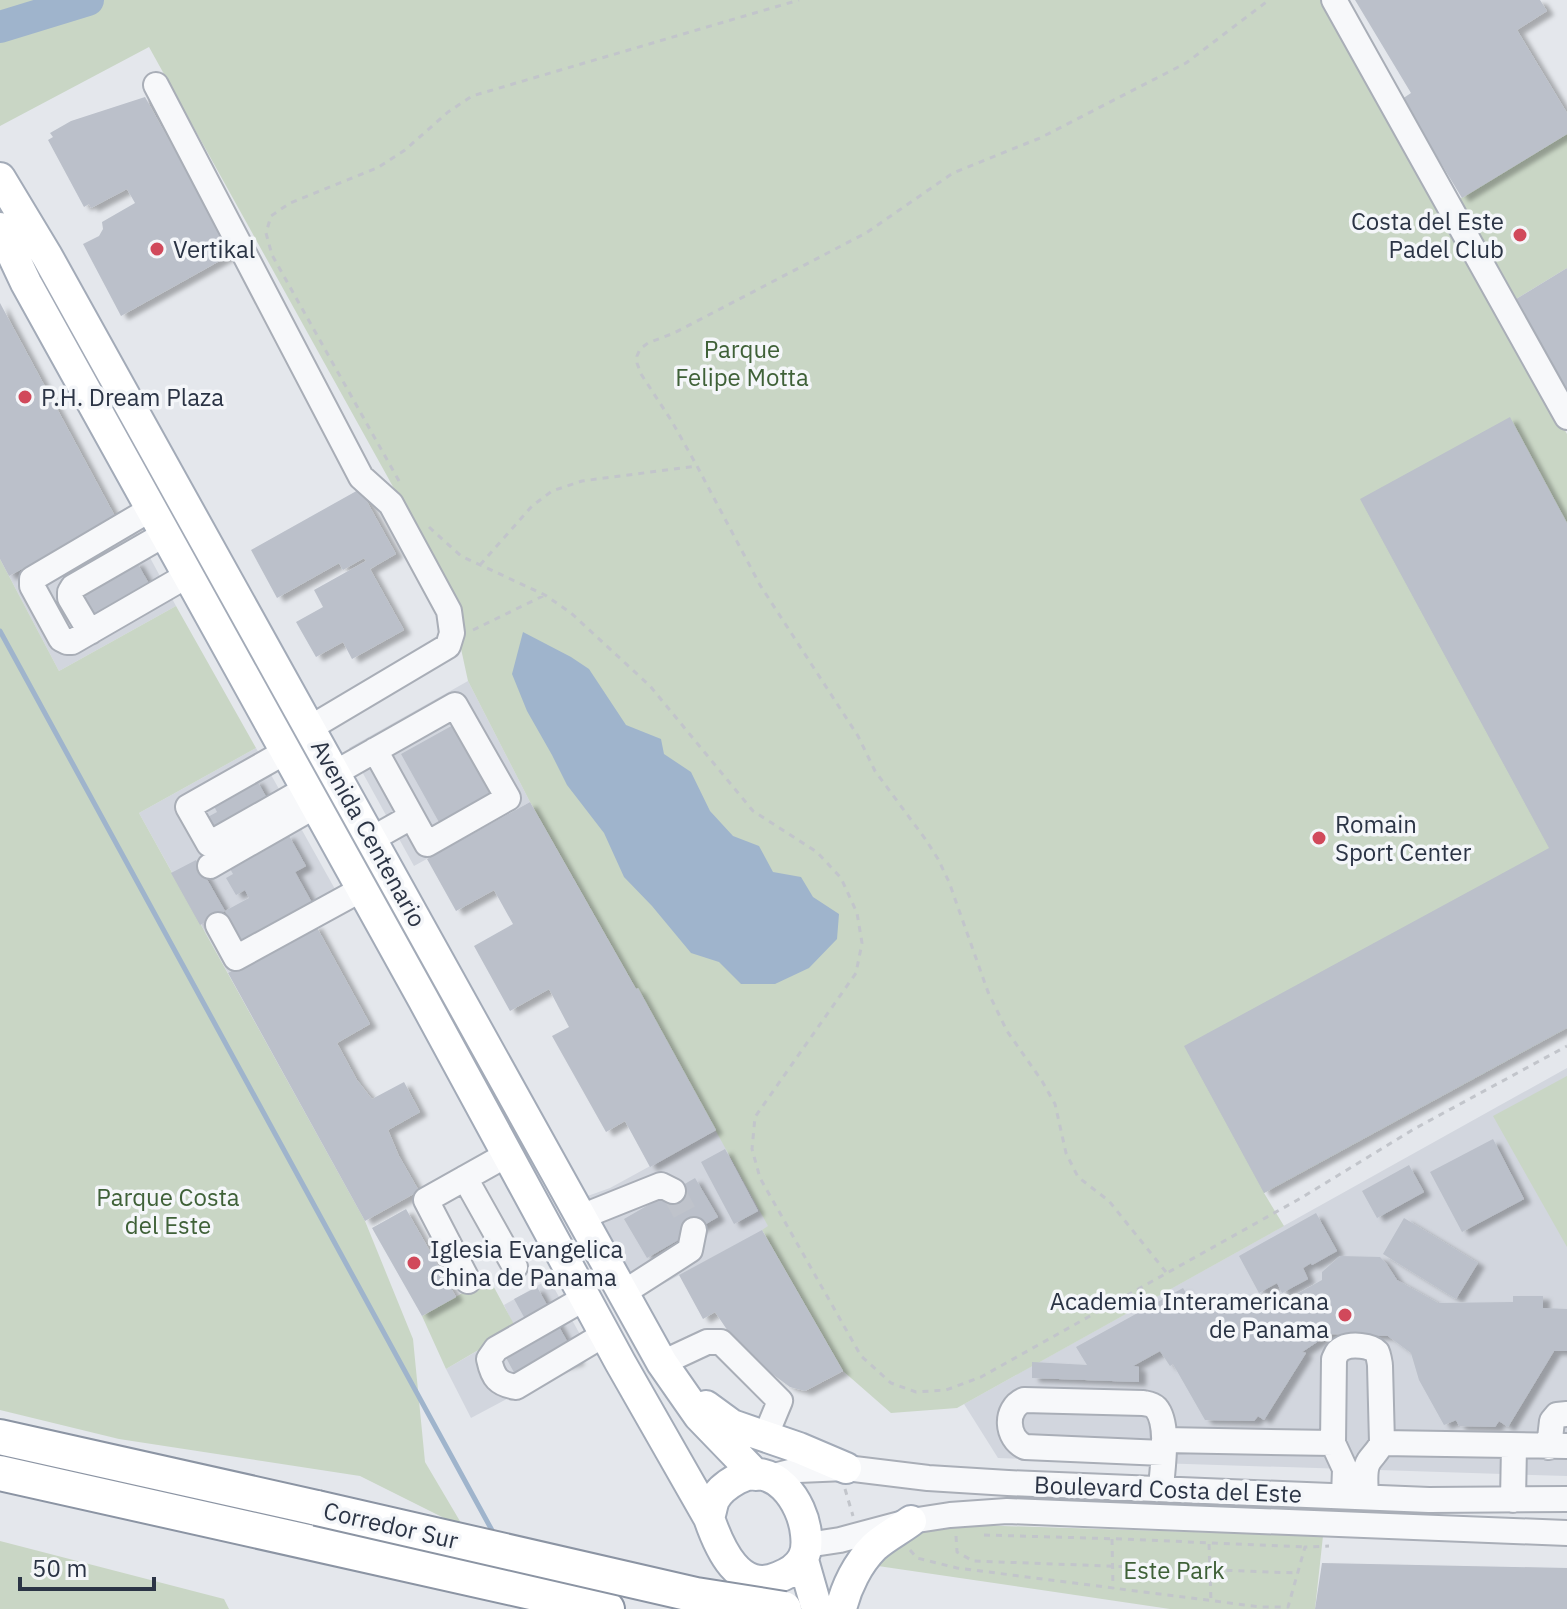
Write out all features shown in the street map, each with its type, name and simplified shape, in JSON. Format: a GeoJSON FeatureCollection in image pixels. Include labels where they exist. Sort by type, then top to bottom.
{"type":"FeatureCollection","features":[{"type":"Feature","properties":{"kind":"highway","name":"Corredor Sur"},"geometry":{"type":"LineString","coordinates":[[0,1437],[696,1595],[784,1609]]}},
{"type":"Feature","properties":{"kind":"highway","name":"Corredor Sur"},"geometry":{"type":"LineString","coordinates":[[0,1473],[607,1609]]}},
{"type":"Feature","properties":{"kind":"main road","name":"Avenida Centenario"},"geometry":{"type":"LineString","coordinates":[[0,178],[62,284],[666,1370],[699,1416],[763,1476]]}},
{"type":"Feature","properties":{"kind":"main road","name":"Avenida Centenario"},"geometry":{"type":"LineString","coordinates":[[0,228],[26,283],[709,1518]]}},
{"type":"Feature","properties":{"kind":"main road"},"geometry":{"type":"LineString","coordinates":[[283,747],[310,728]]}},
{"type":"Feature","properties":{"kind":"main road"},"geometry":{"type":"LineString","coordinates":[[506,1151],[534,1131]]}},
{"type":"Feature","properties":{"kind":"main road"},"geometry":{"type":"LineString","coordinates":[[578,1285],[602,1255]]}},
{"type":"Feature","properties":{"kind":"main road"},"geometry":{"type":"LineString","coordinates":[[666,1370],[732,1425],[846,1468]]}},
{"type":"Feature","properties":{"kind":"main road"},"geometry":{"type":"LineString","coordinates":[[759,1609],[716,1539],[709,1518],[714,1500],[726,1485],[743,1476],[763,1476],[783,1484],[795,1500],[805,1522],[805,1552],[817,1609]]}},
{"type":"Feature","properties":{"kind":"main road"},"geometry":{"type":"LineString","coordinates":[[841,1609],[856,1570],[875,1547],[909,1534]]}},
{"type":"Feature","properties":{"kind":"main road"},"geometry":{"type":"LineString","coordinates":[[739,1573],[756,1580],[774,1580],[790,1573],[805,1552]]}},
{"type":"Feature","properties":{"kind":"street"},"geometry":{"type":"LineString","coordinates":[[1334,0],[1567,417]]}},
{"type":"Feature","properties":{"kind":"street"},"geometry":{"type":"LineString","coordinates":[[156,85],[361,477],[391,504],[449,611],[452,633],[448,646],[310,728]]}},
{"type":"Feature","properties":{"kind":"street"},"geometry":{"type":"LineString","coordinates":[[158,521],[32,579],[32,586],[61,639],[72,642],[188,575]]}},
{"type":"Feature","properties":{"kind":"street"},"geometry":{"type":"LineString","coordinates":[[90,632],[70,598],[73,587],[158,521]]}},
{"type":"Feature","properties":{"kind":"street"},"geometry":{"type":"LineString","coordinates":[[335,773],[375,750],[455,705],[508,798],[427,844],[375,750]]}},
{"type":"Feature","properties":{"kind":"street"},"geometry":{"type":"LineString","coordinates":[[283,747],[188,807],[209,844],[311,797]]}},
{"type":"Feature","properties":{"kind":"street"},"geometry":{"type":"LineString","coordinates":[[210,866],[311,797]]}},
{"type":"Feature","properties":{"kind":"street"},"geometry":{"type":"LineString","coordinates":[[372,839],[411,817]]}},
{"type":"Feature","properties":{"kind":"street"},"geometry":{"type":"LineString","coordinates":[[218,925],[236,958],[362,889]]}},
{"type":"Feature","properties":{"kind":"street"},"geometry":{"type":"LineString","coordinates":[[468,1281],[426,1200],[506,1151]]}},
{"type":"Feature","properties":{"kind":"street"},"geometry":{"type":"LineString","coordinates":[[465,1178],[515,1267]]}},
{"type":"Feature","properties":{"kind":"street"},"geometry":{"type":"LineString","coordinates":[[581,1217],[661,1185],[673,1191]]}},
{"type":"Feature","properties":{"kind":"street"},"geometry":{"type":"LineString","coordinates":[[623,1293],[690,1250],[694,1230]]}},
{"type":"Feature","properties":{"kind":"street"},"geometry":{"type":"LineString","coordinates":[[578,1285],[496,1349],[489,1359],[491,1372],[502,1385],[516,1387],[605,1334]]}},
{"type":"Feature","properties":{"kind":"street"},"geometry":{"type":"LineString","coordinates":[[666,1370],[707,1342],[721,1342],[780,1401],[765,1437]]}},
{"type":"Feature","properties":{"kind":"street"},"geometry":{"type":"LineString","coordinates":[[1350,1346],[1375,1350],[1380,1366],[1382,1443],[1368,1462],[1355,1496],[1333,1443],[1334,1359],[1338,1352],[1350,1346]]}},
{"type":"Feature","properties":{"kind":"street"},"geometry":{"type":"LineString","coordinates":[[1161,1489],[1164,1446],[1161,1419],[1156,1408],[1143,1403],[1024,1400],[1016,1404],[1010,1414],[1013,1436],[1025,1447],[1164,1446],[1333,1443]]}},
{"type":"Feature","properties":{"kind":"street"},"geometry":{"type":"LineString","coordinates":[[1382,1443],[1558,1446],[1552,1421],[1557,1415],[1567,1414]]}},
{"type":"Feature","properties":{"kind":"street"},"geometry":{"type":"LineString","coordinates":[[1513,1500],[1514,1446]]}},
{"type":"Feature","properties":{"kind":"street","name":"Boulevard Costa del Este"},"geometry":{"type":"LineString","coordinates":[[763,1476],[798,1470],[846,1468],[1008,1483],[1429,1500],[1567,1499]]}},
{"type":"Feature","properties":{"kind":"street"},"geometry":{"type":"LineString","coordinates":[[1007,1511],[1008,1483]]}},
{"type":"Feature","properties":{"kind":"street"},"geometry":{"type":"LineString","coordinates":[[1296,1523],[1297,1494]]}},
{"type":"Feature","properties":{"kind":"street","name":"Boulevard Costa del Este"},"geometry":{"type":"LineString","coordinates":[[805,1552],[840,1540],[909,1534],[950,1515],[1007,1511],[1567,1533]]}},
{"type":"Feature","properties":{"kind":"path"},"geometry":{"type":"LineString","coordinates":[[400,483],[272,255],[266,233],[271,216],[290,203],[377,168],[405,150],[448,112],[472,96],[799,0]]}},
{"type":"Feature","properties":{"kind":"path"},"geometry":{"type":"LineString","coordinates":[[1166,1272],[1109,1201],[1078,1177],[1066,1153],[1055,1104],[1007,1031],[988,992],[938,859],[875,771],[858,736],[760,585],[697,466],[641,374],[637,356],[648,343],[674,333],[866,233],[953,173],[1040,138],[1186,63],[1269,0]]}},
{"type":"Feature","properties":{"kind":"path"},"geometry":{"type":"LineString","coordinates":[[480,565],[532,506],[552,491],[582,481],[697,466]]}},
{"type":"Feature","properties":{"kind":"path"},"geometry":{"type":"LineString","coordinates":[[423,517],[431,529],[461,556],[545,595],[571,613],[650,686],[753,811],[817,852],[841,878],[857,913],[862,943],[856,973],[755,1117],[752,1149],[760,1178],[861,1356],[891,1383],[916,1392],[946,1390],[981,1377],[1301,1198],[1414,1129],[1567,1046]]}},
{"type":"Feature","properties":{"kind":"path"},"geometry":{"type":"LineString","coordinates":[[452,633],[480,628],[545,595]]}},
{"type":"Feature","properties":{"kind":"path"},"geometry":{"type":"LineString","coordinates":[[909,1534],[917,1558],[957,1568],[1261,1607],[1288,1607],[1305,1547]]}},
{"type":"Feature","properties":{"kind":"path"},"geometry":{"type":"LineString","coordinates":[[972,1535],[1330,1546]]}},
{"type":"Feature","properties":{"kind":"path"},"geometry":{"type":"LineString","coordinates":[[957,1536],[957,1552],[973,1561],[1297,1573]]}},
{"type":"Feature","properties":{"kind":"path"},"geometry":{"type":"LineString","coordinates":[[1112,1539],[1113,1589]]}},
{"type":"Feature","properties":{"kind":"path"},"geometry":{"type":"LineString","coordinates":[[1209,1543],[1211,1601]]}},
{"type":"Feature","properties":{"kind":"shaded area"},"geometry":{"type":"Polygon","coordinates":[[[126,513],[176,606],[59,671],[9,576],[126,513]]]}},
{"type":"Feature","properties":{"kind":"shaded area"},"geometry":{"type":"Polygon","coordinates":[[[468,681],[530,802],[414,866],[349,748],[468,681]]]}},
{"type":"Feature","properties":{"kind":"shaded area"},"geometry":{"type":"Polygon","coordinates":[[[256,748],[345,907],[228,973],[139,813],[256,748]]]}},
{"type":"Feature","properties":{"kind":"shaded area","name":"Academia Interamericana de Panama"},"geometry":{"type":"Polygon","coordinates":[[[1567,1068],[1567,1476],[998,1458],[964,1404],[1567,1068]]]}},
{"type":"Feature","properties":{"kind":"shaded area"},"geometry":{"type":"Polygon","coordinates":[[[716,1130],[769,1227],[648,1292],[612,1250],[582,1198],[610,1188],[716,1130]]]}},
{"type":"Feature","properties":{"kind":"shaded area"},"geometry":{"type":"Polygon","coordinates":[[[549,1279],[591,1354],[471,1418],[446,1369],[515,1329],[504,1305],[549,1279]]]}},
{"type":"Feature","properties":{"kind":"green space","name":"Parque Felipe Motta"},"geometry":{"type":"Polygon","coordinates":[[[0,0],[1324,0],[1567,434],[1567,1028],[1264,1193],[1284,1226],[957,1408],[891,1413],[843,1371],[762,1230],[768,1226],[638,989],[530,802],[468,681],[447,584],[149,47],[0,126],[0,0]]]}},
{"type":"Feature","properties":{"kind":"green space","name":"Costa del Este Padel Club"},"geometry":{"type":"Polygon","coordinates":[[[1567,134],[1567,268],[1513,301],[1453,203],[1567,134]]]}},
{"type":"Feature","properties":{"kind":"green space","name":"Parque Costa del Este"},"geometry":{"type":"Polygon","coordinates":[[[0,559],[59,671],[176,606],[256,748],[139,813],[365,1221],[413,1339],[425,1462],[464,1528],[360,1476],[119,1439],[0,1410],[0,559]]]}},
{"type":"Feature","properties":{"kind":"green space"},"geometry":{"type":"Polygon","coordinates":[[[1567,1076],[1567,1247],[1493,1116],[1567,1076]]]}},
{"type":"Feature","properties":{"kind":"green space"},"geometry":{"type":"Polygon","coordinates":[[[489,1278],[516,1328],[446,1369],[422,1316],[489,1278]]]}},
{"type":"Feature","properties":{"kind":"green space","name":"Este Park"},"geometry":{"type":"Polygon","coordinates":[[[941,1525],[1323,1536],[1315,1609],[1170,1609],[878,1566],[905,1539],[941,1525]]]}},
{"type":"Feature","properties":{"kind":"green space"},"geometry":{"type":"Polygon","coordinates":[[[0,1541],[224,1599],[229,1609],[0,1609],[0,1541]]]}},
{"type":"Feature","properties":{"kind":"water"},"geometry":{"type":"Polygon","coordinates":[[[523,632],[589,669],[626,725],[661,739],[664,754],[691,772],[710,811],[733,836],[759,846],[773,872],[801,877],[813,897],[839,914],[837,939],[809,968],[775,984],[741,984],[719,962],[691,953],[624,877],[604,833],[567,785],[527,711],[512,674],[523,632]]]}},
{"type":"Feature","properties":{"kind":"building"},"geometry":{"type":"Polygon","coordinates":[[[1355,0],[1540,0],[1547,11],[1517,30],[1567,113],[1567,134],[1462,198],[1402,99],[1411,93],[1355,0]]]}},
{"type":"Feature","properties":{"kind":"building"},"geometry":{"type":"Polygon","coordinates":[[[145,97],[232,254],[121,316],[83,244],[99,236],[103,229],[102,222],[135,203],[127,189],[91,208],[89,204],[84,207],[48,140],[53,137],[50,133],[71,121],[145,97]]]}},
{"type":"Feature","properties":{"kind":"building"},"geometry":{"type":"Polygon","coordinates":[[[1567,268],[1567,390],[1513,301],[1567,268]]]}},
{"type":"Feature","properties":{"kind":"building","name":"P.H. Dream Plaza"},"geometry":{"type":"Polygon","coordinates":[[[0,303],[116,518],[9,576],[0,559],[0,303]]]}},
{"type":"Feature","properties":{"kind":"building"},"geometry":{"type":"Polygon","coordinates":[[[1510,417],[1567,523],[1567,1028],[1264,1193],[1184,1046],[1549,848],[1360,499],[1510,417]]]}},
{"type":"Feature","properties":{"kind":"building"},"geometry":{"type":"Polygon","coordinates":[[[360,489],[396,554],[370,569],[404,630],[352,659],[343,642],[316,657],[296,622],[323,607],[314,590],[366,561],[364,558],[343,570],[339,563],[277,598],[251,550],[360,489]]]}},
{"type":"Feature","properties":{"kind":"building"},"geometry":{"type":"Polygon","coordinates":[[[136,561],[151,587],[94,619],[79,593],[136,561]]]}},
{"type":"Feature","properties":{"kind":"building"},"geometry":{"type":"Polygon","coordinates":[[[455,724],[494,794],[440,824],[401,754],[455,724]]]}},
{"type":"Feature","properties":{"kind":"building"},"geometry":{"type":"Polygon","coordinates":[[[256,779],[268,800],[211,832],[204,819],[217,812],[213,804],[256,779]]]}},
{"type":"Feature","properties":{"kind":"building"},"geometry":{"type":"Polygon","coordinates":[[[530,802],[716,1130],[650,1167],[625,1121],[606,1132],[552,1036],[569,1027],[549,989],[510,1011],[474,946],[513,924],[494,890],[456,911],[427,859],[530,802]]]}},
{"type":"Feature","properties":{"kind":"building"},"geometry":{"type":"Polygon","coordinates":[[[288,834],[306,866],[295,872],[315,908],[244,946],[225,911],[249,898],[245,890],[236,895],[226,878],[233,874],[229,867],[288,834]]]}},
{"type":"Feature","properties":{"kind":"building"},"geometry":{"type":"Polygon","coordinates":[[[196,860],[225,911],[200,925],[171,873],[196,860]]]}},
{"type":"Feature","properties":{"kind":"building"},"geometry":{"type":"Polygon","coordinates":[[[315,924],[370,1024],[337,1043],[357,1080],[372,1099],[404,1082],[420,1112],[388,1130],[419,1191],[365,1221],[228,973],[315,924]]]}},
{"type":"Feature","properties":{"kind":"building"},"geometry":{"type":"Polygon","coordinates":[[[1493,1139],[1524,1199],[1462,1232],[1430,1172],[1493,1139]]]}},
{"type":"Feature","properties":{"kind":"building"},"geometry":{"type":"Polygon","coordinates":[[[725,1149],[758,1211],[734,1224],[701,1162],[725,1149]]]}},
{"type":"Feature","properties":{"kind":"building"},"geometry":{"type":"Polygon","coordinates":[[[1409,1165],[1424,1192],[1377,1218],[1362,1191],[1409,1165]]]}},
{"type":"Feature","properties":{"kind":"building"},"geometry":{"type":"Polygon","coordinates":[[[695,1178],[718,1217],[647,1258],[624,1219],[695,1178]]]}},
{"type":"Feature","properties":{"kind":"building","name":"Iglesia Evangelica China de Panama"},"geometry":{"type":"Polygon","coordinates":[[[406,1209],[456,1297],[422,1316],[372,1228],[406,1209]]]}},
{"type":"Feature","properties":{"kind":"building"},"geometry":{"type":"Polygon","coordinates":[[[1316,1213],[1337,1251],[1303,1268],[1308,1279],[1282,1293],[1277,1283],[1259,1293],[1239,1256],[1316,1213]]]}},
{"type":"Feature","properties":{"kind":"building"},"geometry":{"type":"Polygon","coordinates":[[[1404,1218],[1478,1263],[1456,1299],[1383,1254],[1404,1218]]]}},
{"type":"Feature","properties":{"kind":"building"},"geometry":{"type":"Polygon","coordinates":[[[762,1230],[843,1371],[805,1391],[790,1387],[752,1359],[715,1312],[703,1319],[679,1275],[762,1230]]]}},
{"type":"Feature","properties":{"kind":"building"},"geometry":{"type":"Polygon","coordinates":[[[1340,1256],[1380,1257],[1397,1280],[1438,1303],[1513,1302],[1513,1296],[1543,1296],[1543,1308],[1567,1309],[1567,1351],[1554,1351],[1508,1427],[1499,1421],[1495,1427],[1459,1426],[1456,1420],[1444,1425],[1419,1380],[1411,1353],[1388,1336],[1329,1334],[1302,1352],[1306,1353],[1264,1420],[1258,1416],[1254,1421],[1205,1420],[1173,1364],[1170,1366],[1160,1351],[1133,1366],[1139,1367],[1139,1382],[1032,1378],[1032,1362],[1087,1365],[1076,1347],[1183,1288],[1193,1304],[1198,1303],[1198,1297],[1277,1299],[1277,1305],[1322,1280],[1322,1272],[1340,1256]]]}},
{"type":"Feature","properties":{"kind":"building"},"geometry":{"type":"Polygon","coordinates":[[[537,1287],[578,1361],[517,1378],[504,1354],[535,1337],[514,1299],[537,1287]]]}},
{"type":"Feature","properties":{"kind":"building"},"geometry":{"type":"Polygon","coordinates":[[[1322,1563],[1567,1568],[1567,1609],[1315,1609],[1322,1563]]]}},
{"type":"Feature","properties":{"kind":"waterway"},"geometry":{"type":"LineString","coordinates":[[0,27],[88,0]]}},
{"type":"Feature","properties":{"kind":"waterway"},"geometry":{"type":"LineString","coordinates":[[0,631],[494,1534]]}},
{"type":"Feature","properties":{"kind":"tunnel"},"geometry":{"type":"LineString","coordinates":[[673,1191],[694,1230]]}},
{"type":"Feature","properties":{"kind":"place","name":"Costa del Este Padel Club"},"geometry":{"type":"Point","coordinates":[1520,235]}},
{"type":"Feature","properties":{"kind":"place","name":"Vertikal"},"geometry":{"type":"Point","coordinates":[157,249]}},
{"type":"Feature","properties":{"kind":"place","name":"P.H. Dream Plaza"},"geometry":{"type":"Point","coordinates":[25,397]}},
{"type":"Feature","properties":{"kind":"place","name":"Romain Sport Center"},"geometry":{"type":"Point","coordinates":[1319,838]}},
{"type":"Feature","properties":{"kind":"place","name":"Iglesia Evangelica China de Panama"},"geometry":{"type":"Point","coordinates":[414,1263]}},
{"type":"Feature","properties":{"kind":"place","name":"Academia Interamericana de Panama"},"geometry":{"type":"Point","coordinates":[1345,1315]}}]}
